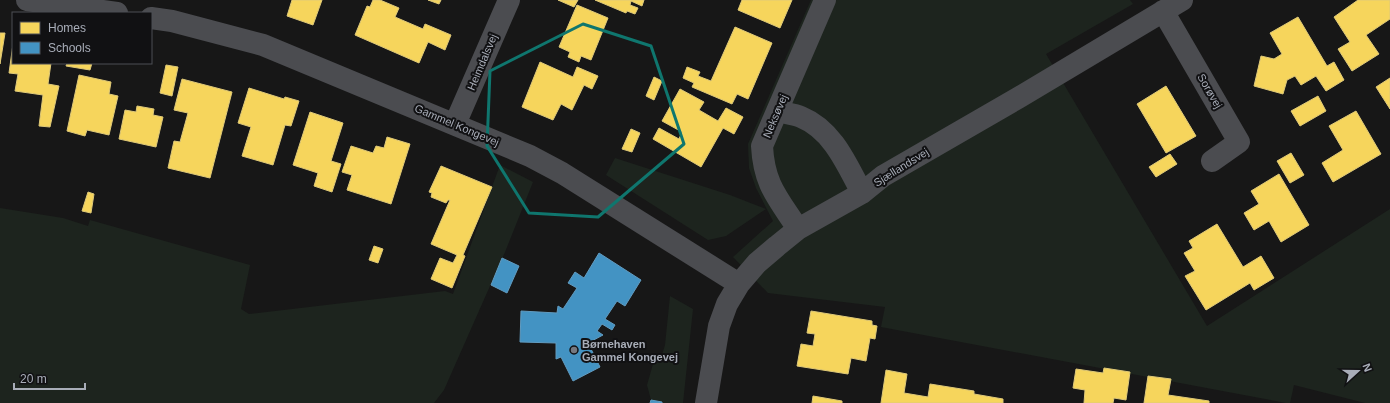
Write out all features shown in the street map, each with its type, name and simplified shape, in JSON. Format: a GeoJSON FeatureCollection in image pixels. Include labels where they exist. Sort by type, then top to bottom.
{"type":"FeatureCollection","features":[{"type":"Feature","properties":{"kind":"street"},"geometry":{"type":"LineString","coordinates":[[27,0],[110,12]]}},
{"type":"Feature","properties":{"kind":"street","name":"Heimdalsvej"},"geometry":{"type":"LineString","coordinates":[[455,124],[509,0]]}},
{"type":"Feature","properties":{"kind":"street","name":"Neksøvej"},"geometry":{"type":"LineString","coordinates":[[798,229],[770,187],[763,167],[762,146],[825,0]]}},
{"type":"Feature","properties":{"kind":"street","name":"Sjællandsvej"},"geometry":{"type":"LineString","coordinates":[[706,403],[719,326],[727,304],[739,284],[757,263],[798,229],[862,193],[883,176],[1182,0]]}},
{"type":"Feature","properties":{"kind":"street","name":"Sorøvej"},"geometry":{"type":"LineString","coordinates":[[1163,11],[1239,142],[1212,161]]}},
{"type":"Feature","properties":{"kind":"street","name":"Gammel Kongevej"},"geometry":{"type":"LineString","coordinates":[[152,18],[172,21],[263,45],[530,156],[562,173],[739,284]]}},
{"type":"Feature","properties":{"kind":"street"},"geometry":{"type":"LineString","coordinates":[[777,111],[800,116],[817,125],[836,146],[862,193]]}},
{"type":"Feature","properties":{"kind":"highlighted area"},"geometry":{"type":"Polygon","coordinates":[[[583,24],[651,46],[684,144],[598,217],[529,213],[487,146],[490,71],[583,24]]]}},
{"type":"Feature","properties":{"kind":"shaded area"},"geometry":{"type":"Polygon","coordinates":[[[811,0],[1130,0],[1133,4],[1046,54],[1207,326],[1390,209],[1390,403],[1365,403],[1294,385],[1290,403],[1286,403],[881,327],[885,307],[768,293],[733,257],[773,221],[756,188],[749,168],[748,144],[811,0]]]}},
{"type":"Feature","properties":{"kind":"shaded area"},"geometry":{"type":"Polygon","coordinates":[[[615,158],[730,195],[766,209],[726,236],[708,240],[606,175],[615,158]]]}},
{"type":"Feature","properties":{"kind":"shaded area"},"geometry":{"type":"Polygon","coordinates":[[[500,165],[533,182],[505,252],[444,390],[434,403],[0,403],[0,208],[63,218],[88,226],[90,220],[250,265],[241,309],[249,314],[445,291],[453,294],[500,165]]]}},
{"type":"Feature","properties":{"kind":"shaded area"},"geometry":{"type":"Polygon","coordinates":[[[670,296],[693,309],[683,403],[662,403],[651,400],[647,385],[653,364],[662,355],[665,345],[670,296]]]}},
{"type":"Feature","properties":{"kind":"building: Homes"},"geometry":{"type":"Polygon","coordinates":[[[292,0],[322,0],[313,25],[287,16],[292,0]]]}},
{"type":"Feature","properties":{"kind":"building: Homes"},"geometry":{"type":"Polygon","coordinates":[[[373,0],[380,0],[399,8],[395,17],[423,29],[425,24],[451,35],[445,50],[428,42],[419,63],[355,35],[367,6],[370,7],[373,0]]]}},
{"type":"Feature","properties":{"kind":"building: Homes"},"geometry":{"type":"Polygon","coordinates":[[[428,0],[441,0],[439,4],[428,0]]]}},
{"type":"Feature","properties":{"kind":"building: Homes"},"geometry":{"type":"Polygon","coordinates":[[[558,0],[578,0],[574,7],[558,0]]]}},
{"type":"Feature","properties":{"kind":"building: Homes"},"geometry":{"type":"Polygon","coordinates":[[[595,0],[644,0],[642,6],[631,1],[630,5],[638,8],[635,14],[627,11],[626,13],[595,0]]]}},
{"type":"Feature","properties":{"kind":"building: Homes"},"geometry":{"type":"Polygon","coordinates":[[[742,0],[792,0],[780,28],[738,10],[742,0]]]}},
{"type":"Feature","properties":{"kind":"building: Homes"},"geometry":{"type":"Polygon","coordinates":[[[1358,0],[1390,0],[1390,19],[1366,35],[1379,54],[1352,71],[1338,49],[1350,42],[1334,17],[1358,0]]]}},
{"type":"Feature","properties":{"kind":"building: Homes"},"geometry":{"type":"Polygon","coordinates":[[[577,5],[608,18],[591,60],[581,56],[579,62],[568,57],[570,52],[559,47],[577,5]]]}},
{"type":"Feature","properties":{"kind":"building: Homes"},"geometry":{"type":"Polygon","coordinates":[[[1298,17],[1327,66],[1334,62],[1344,80],[1326,91],[1316,76],[1301,85],[1295,76],[1287,80],[1283,94],[1254,86],[1261,56],[1274,59],[1282,54],[1270,33],[1298,17]]]}},
{"type":"Feature","properties":{"kind":"building: Homes"},"geometry":{"type":"Polygon","coordinates":[[[735,27],[772,43],[748,99],[737,94],[732,104],[692,87],[694,83],[683,78],[687,67],[700,72],[698,76],[711,81],[735,27]]]}},
{"type":"Feature","properties":{"kind":"building: Homes"},"geometry":{"type":"Polygon","coordinates":[[[0,33],[5,33],[0,64],[0,33]]]}},
{"type":"Feature","properties":{"kind":"building: Homes"},"geometry":{"type":"Polygon","coordinates":[[[12,51],[12,64],[51,64],[48,84],[59,86],[50,127],[39,126],[43,95],[15,91],[18,74],[9,73],[12,51]]]}},
{"type":"Feature","properties":{"kind":"building: Homes"},"geometry":{"type":"Polygon","coordinates":[[[540,62],[573,77],[577,67],[598,76],[592,89],[584,85],[572,110],[561,104],[553,120],[522,107],[540,62]]]}},
{"type":"Feature","properties":{"kind":"building: Homes"},"geometry":{"type":"Polygon","coordinates":[[[67,64],[92,64],[90,70],[66,66],[67,64]]]}},
{"type":"Feature","properties":{"kind":"building: Homes"},"geometry":{"type":"Polygon","coordinates":[[[166,65],[178,67],[172,96],[160,93],[166,65]]]}},
{"type":"Feature","properties":{"kind":"building: Homes"},"geometry":{"type":"Polygon","coordinates":[[[79,75],[111,82],[109,94],[118,96],[109,135],[87,130],[85,136],[67,131],[79,75]]]}},
{"type":"Feature","properties":{"kind":"building: Homes"},"geometry":{"type":"Polygon","coordinates":[[[654,77],[662,81],[654,100],[646,96],[654,77]]]}},
{"type":"Feature","properties":{"kind":"building: Homes"},"geometry":{"type":"Polygon","coordinates":[[[1390,78],[1390,109],[1376,87],[1390,78]]]}},
{"type":"Feature","properties":{"kind":"building: Homes"},"geometry":{"type":"Polygon","coordinates":[[[182,79],[232,92],[210,178],[168,168],[174,141],[180,142],[188,113],[174,110],[182,79]]]}},
{"type":"Feature","properties":{"kind":"building: Homes"},"geometry":{"type":"Polygon","coordinates":[[[1166,86],[1196,136],[1166,153],[1137,104],[1166,86]]]}},
{"type":"Feature","properties":{"kind":"building: Homes"},"geometry":{"type":"Polygon","coordinates":[[[249,88],[284,99],[285,97],[299,101],[291,126],[285,125],[273,165],[242,156],[251,127],[238,123],[249,88]]]}},
{"type":"Feature","properties":{"kind":"building: Homes"},"geometry":{"type":"Polygon","coordinates":[[[680,89],[704,102],[699,110],[718,121],[726,108],[743,117],[734,134],[723,128],[701,167],[653,139],[659,128],[679,139],[682,132],[662,121],[680,89]]]}},
{"type":"Feature","properties":{"kind":"building: Homes"},"geometry":{"type":"Polygon","coordinates":[[[1318,96],[1326,111],[1300,126],[1291,111],[1318,96]]]}},
{"type":"Feature","properties":{"kind":"building: Homes"},"geometry":{"type":"Polygon","coordinates":[[[137,106],[154,109],[153,115],[163,117],[156,147],[119,139],[125,110],[136,112],[137,106]]]}},
{"type":"Feature","properties":{"kind":"building: Homes"},"geometry":{"type":"Polygon","coordinates":[[[1356,111],[1381,154],[1333,182],[1322,163],[1343,150],[1329,126],[1356,111]]]}},
{"type":"Feature","properties":{"kind":"building: Homes"},"geometry":{"type":"Polygon","coordinates":[[[310,112],[343,123],[331,161],[341,164],[332,192],[314,186],[318,173],[293,165],[310,112]]]}},
{"type":"Feature","properties":{"kind":"building: Homes"},"geometry":{"type":"Polygon","coordinates":[[[631,129],[640,133],[632,152],[622,149],[631,129]]]}},
{"type":"Feature","properties":{"kind":"building: Homes"},"geometry":{"type":"Polygon","coordinates":[[[387,137],[410,144],[391,204],[347,190],[352,175],[342,172],[351,146],[373,153],[376,146],[384,148],[387,137]]]}},
{"type":"Feature","properties":{"kind":"building: Homes"},"geometry":{"type":"Polygon","coordinates":[[[1291,153],[1304,175],[1290,183],[1277,161],[1291,153]]]}},
{"type":"Feature","properties":{"kind":"building: Homes"},"geometry":{"type":"Polygon","coordinates":[[[1170,154],[1177,164],[1156,177],[1149,167],[1170,154]]]}},
{"type":"Feature","properties":{"kind":"building: Homes"},"geometry":{"type":"Polygon","coordinates":[[[441,166],[492,187],[463,255],[465,256],[452,288],[431,279],[440,258],[453,263],[457,255],[431,244],[450,200],[446,203],[431,197],[432,193],[429,192],[441,166]]]}},
{"type":"Feature","properties":{"kind":"building: Homes"},"geometry":{"type":"Polygon","coordinates":[[[1279,174],[1309,225],[1281,242],[1269,221],[1254,230],[1244,213],[1259,204],[1251,191],[1279,174]]]}},
{"type":"Feature","properties":{"kind":"building: Homes"},"geometry":{"type":"Polygon","coordinates":[[[88,192],[94,194],[91,213],[82,211],[88,192]]]}},
{"type":"Feature","properties":{"kind":"building: Homes"},"geometry":{"type":"Polygon","coordinates":[[[1217,224],[1243,267],[1261,256],[1274,278],[1254,290],[1250,283],[1206,310],[1185,276],[1195,271],[1184,253],[1193,248],[1189,241],[1217,224]]]}},
{"type":"Feature","properties":{"kind":"building: Homes"},"geometry":{"type":"Polygon","coordinates":[[[374,246],[383,249],[378,263],[369,260],[374,246]]]}},
{"type":"Feature","properties":{"kind":"building: Homes"},"geometry":{"type":"Polygon","coordinates":[[[811,311],[872,321],[872,325],[877,326],[875,339],[870,338],[866,361],[851,358],[848,374],[797,366],[801,344],[813,346],[815,334],[807,333],[811,311]]]}},
{"type":"Feature","properties":{"kind":"building: Homes"},"geometry":{"type":"Polygon","coordinates":[[[1104,368],[1130,372],[1126,400],[1114,398],[1113,403],[1084,403],[1085,390],[1073,388],[1076,369],[1103,373],[1104,368]]]}},
{"type":"Feature","properties":{"kind":"building: Homes"},"geometry":{"type":"Polygon","coordinates":[[[886,370],[907,374],[904,393],[928,397],[930,384],[974,391],[974,394],[1003,399],[1003,403],[881,403],[886,370]]]}},
{"type":"Feature","properties":{"kind":"building: Homes"},"geometry":{"type":"Polygon","coordinates":[[[1148,376],[1171,379],[1168,395],[1209,401],[1209,403],[1144,403],[1148,376]]]}},
{"type":"Feature","properties":{"kind":"building: Homes"},"geometry":{"type":"Polygon","coordinates":[[[813,396],[842,401],[842,403],[812,403],[813,396]]]}},
{"type":"Feature","properties":{"kind":"building: Schools"},"geometry":{"type":"Polygon","coordinates":[[[599,253],[641,280],[625,306],[617,301],[605,319],[615,325],[612,330],[602,324],[597,331],[603,335],[588,343],[600,367],[573,381],[561,357],[556,359],[556,343],[520,342],[521,311],[557,313],[558,306],[563,309],[577,288],[568,283],[575,272],[584,278],[599,253]]]}},
{"type":"Feature","properties":{"kind":"building: Schools"},"geometry":{"type":"Polygon","coordinates":[[[502,258],[519,266],[507,293],[491,285],[502,258]]]}},
{"type":"Feature","properties":{"kind":"building: Schools"},"geometry":{"type":"Polygon","coordinates":[[[651,400],[662,402],[662,403],[650,403],[651,400]]]}},
{"type":"Feature","properties":{"kind":"place","name":"Børnehaven Gammel Kongevej"},"geometry":{"type":"Point","coordinates":[574,350]}}]}
